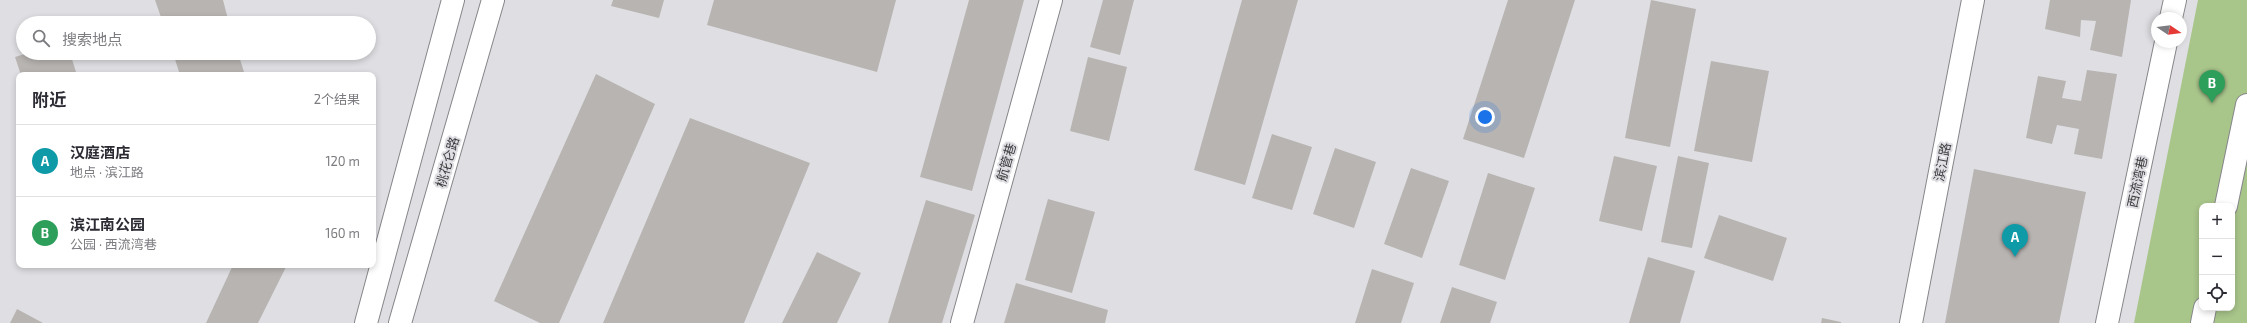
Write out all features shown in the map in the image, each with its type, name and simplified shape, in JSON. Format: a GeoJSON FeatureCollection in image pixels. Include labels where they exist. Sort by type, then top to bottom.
{"type":"FeatureCollection","features":[{"type":"Feature","properties":{"kind":"main road"},"geometry":{"type":"LineString","coordinates":[[366,323],[453,0]]}},
{"type":"Feature","properties":{"kind":"main road","name":"桃花仑路"},"geometry":{"type":"LineString","coordinates":[[400,323],[493,0]]}},
{"type":"Feature","properties":{"kind":"main road","name":"航管巷"},"geometry":{"type":"LineString","coordinates":[[962,323],[1051,0]]}},
{"type":"Feature","properties":{"kind":"main road","name":"滨江路"},"geometry":{"type":"LineString","coordinates":[[1911,323],[1973,0]]}},
{"type":"Feature","properties":{"kind":"main road"},"geometry":{"type":"LineString","coordinates":[[2172,12],[2175,0]]}},
{"type":"Feature","properties":{"kind":"main road","name":"西流湾巷"},"geometry":{"type":"LineString","coordinates":[[2107,323],[2165,48]]}},
{"type":"Feature","properties":{"kind":"main road"},"geometry":{"type":"LineString","coordinates":[[2227,203],[2247,105]]}},
{"type":"Feature","properties":{"kind":"main road"},"geometry":{"type":"LineString","coordinates":[[2202,323],[2204,311]]}},
{"type":"Feature","properties":{"kind":"green space"},"geometry":{"type":"Polygon","coordinates":[[[2198,0],[2247,0],[2247,323],[2134,323],[2198,0]]]}},
{"type":"Feature","properties":{"kind":"building"},"geometry":{"type":"Polygon","coordinates":[[[155,0],[223,0],[227,16],[161,16],[155,0]]]}},
{"type":"Feature","properties":{"kind":"building"},"geometry":{"type":"Polygon","coordinates":[[[613,0],[664,0],[659,18],[611,6],[613,0]]]}},
{"type":"Feature","properties":{"kind":"building"},"geometry":{"type":"Polygon","coordinates":[[[714,0],[896,0],[877,72],[707,25],[714,0]]]}},
{"type":"Feature","properties":{"kind":"building"},"geometry":{"type":"Polygon","coordinates":[[[969,0],[1024,0],[972,191],[920,177],[969,0]]]}},
{"type":"Feature","properties":{"kind":"building"},"geometry":{"type":"Polygon","coordinates":[[[1103,0],[1134,0],[1120,55],[1090,47],[1103,0]]]}},
{"type":"Feature","properties":{"kind":"building"},"geometry":{"type":"Polygon","coordinates":[[[1242,0],[1298,0],[1245,185],[1194,170],[1242,0]]]}},
{"type":"Feature","properties":{"kind":"building"},"geometry":{"type":"Polygon","coordinates":[[[1508,0],[1575,0],[1524,158],[1463,139],[1508,0]]]}},
{"type":"Feature","properties":{"kind":"building"},"geometry":{"type":"Polygon","coordinates":[[[1651,0],[1696,9],[1670,147],[1625,138],[1651,0]]]}},
{"type":"Feature","properties":{"kind":"building"},"geometry":{"type":"Polygon","coordinates":[[[2050,0],[2131,0],[2122,57],[2090,50],[2096,21],[2081,20],[2080,37],[2045,29],[2050,0]]]}},
{"type":"Feature","properties":{"kind":"building"},"geometry":{"type":"Polygon","coordinates":[[[1088,57],[1127,67],[1109,141],[1070,131],[1088,57]]]}},
{"type":"Feature","properties":{"kind":"building"},"geometry":{"type":"Polygon","coordinates":[[[16,60],[72,60],[76,72],[20,72],[16,60]]]}},
{"type":"Feature","properties":{"kind":"building"},"geometry":{"type":"Polygon","coordinates":[[[175,60],[240,60],[244,72],[179,72],[175,60]]]}},
{"type":"Feature","properties":{"kind":"building"},"geometry":{"type":"Polygon","coordinates":[[[1711,61],[1769,71],[1752,162],[1694,151],[1711,61]]]}},
{"type":"Feature","properties":{"kind":"building"},"geometry":{"type":"Polygon","coordinates":[[[2087,70],[2117,74],[2102,159],[2074,154],[2079,129],[2057,125],[2052,144],[2026,138],[2038,76],[2066,81],[2062,98],[2081,101],[2087,70]]]}},
{"type":"Feature","properties":{"kind":"building"},"geometry":{"type":"Polygon","coordinates":[[[596,74],[655,104],[559,323],[540,323],[494,301],[596,74]]]}},
{"type":"Feature","properties":{"kind":"building"},"geometry":{"type":"Polygon","coordinates":[[[690,118],[810,163],[744,323],[603,323],[690,118]]]}},
{"type":"Feature","properties":{"kind":"building"},"geometry":{"type":"Polygon","coordinates":[[[1272,134],[1312,147],[1292,210],[1252,198],[1272,134]]]}},
{"type":"Feature","properties":{"kind":"building"},"geometry":{"type":"Polygon","coordinates":[[[1335,148],[1376,162],[1354,228],[1313,214],[1335,148]]]}},
{"type":"Feature","properties":{"kind":"building"},"geometry":{"type":"Polygon","coordinates":[[[1614,156],[1657,166],[1642,231],[1599,221],[1614,156]]]}},
{"type":"Feature","properties":{"kind":"building"},"geometry":{"type":"Polygon","coordinates":[[[1678,156],[1709,163],[1692,248],[1661,242],[1678,156]]]}},
{"type":"Feature","properties":{"kind":"building"},"geometry":{"type":"Polygon","coordinates":[[[1411,168],[1449,181],[1422,258],[1384,244],[1411,168]]]}},
{"type":"Feature","properties":{"kind":"building"},"geometry":{"type":"Polygon","coordinates":[[[1974,169],[2086,192],[2059,323],[1945,323],[1974,169]]]}},
{"type":"Feature","properties":{"kind":"building"},"geometry":{"type":"Polygon","coordinates":[[[1488,173],[1535,188],[1505,280],[1459,265],[1488,173]]]}},
{"type":"Feature","properties":{"kind":"building"},"geometry":{"type":"Polygon","coordinates":[[[1048,199],[1095,212],[1072,293],[1025,280],[1048,199]]]}},
{"type":"Feature","properties":{"kind":"building"},"geometry":{"type":"Polygon","coordinates":[[[926,200],[975,215],[942,323],[888,323],[926,200]]]}},
{"type":"Feature","properties":{"kind":"building"},"geometry":{"type":"Polygon","coordinates":[[[1719,215],[1787,238],[1773,281],[1704,258],[1719,215]]]}},
{"type":"Feature","properties":{"kind":"building"},"geometry":{"type":"Polygon","coordinates":[[[817,252],[861,273],[837,323],[782,323],[817,252]]]}},
{"type":"Feature","properties":{"kind":"building"},"geometry":{"type":"Polygon","coordinates":[[[1648,257],[1695,271],[1680,323],[1629,323],[1648,257]]]}},
{"type":"Feature","properties":{"kind":"building"},"geometry":{"type":"Polygon","coordinates":[[[232,268],[286,268],[258,323],[206,323],[232,268]]]}},
{"type":"Feature","properties":{"kind":"building"},"geometry":{"type":"Polygon","coordinates":[[[1372,269],[1414,283],[1401,323],[1355,323],[1372,269]]]}},
{"type":"Feature","properties":{"kind":"building"},"geometry":{"type":"Polygon","coordinates":[[[1016,283],[1108,310],[1105,323],[1004,323],[1016,283]]]}},
{"type":"Feature","properties":{"kind":"building"},"geometry":{"type":"Polygon","coordinates":[[[1452,287],[1497,302],[1490,323],[1440,323],[1452,287]]]}},
{"type":"Feature","properties":{"kind":"building"},"geometry":{"type":"Polygon","coordinates":[[[17,309],[43,323],[10,323],[17,309]]]}},
{"type":"Feature","properties":{"kind":"building"},"geometry":{"type":"Polygon","coordinates":[[[1822,318],[1841,322],[1841,323],[1821,323],[1822,318]]]}},
{"type":"Feature","properties":{"kind":"place","name":"滨江南公园"},"geometry":{"type":"Point","coordinates":[2212,103]}},
{"type":"Feature","properties":{"kind":"place","name":"汉庭酒店"},"geometry":{"type":"Point","coordinates":[2015,257]}}]}
